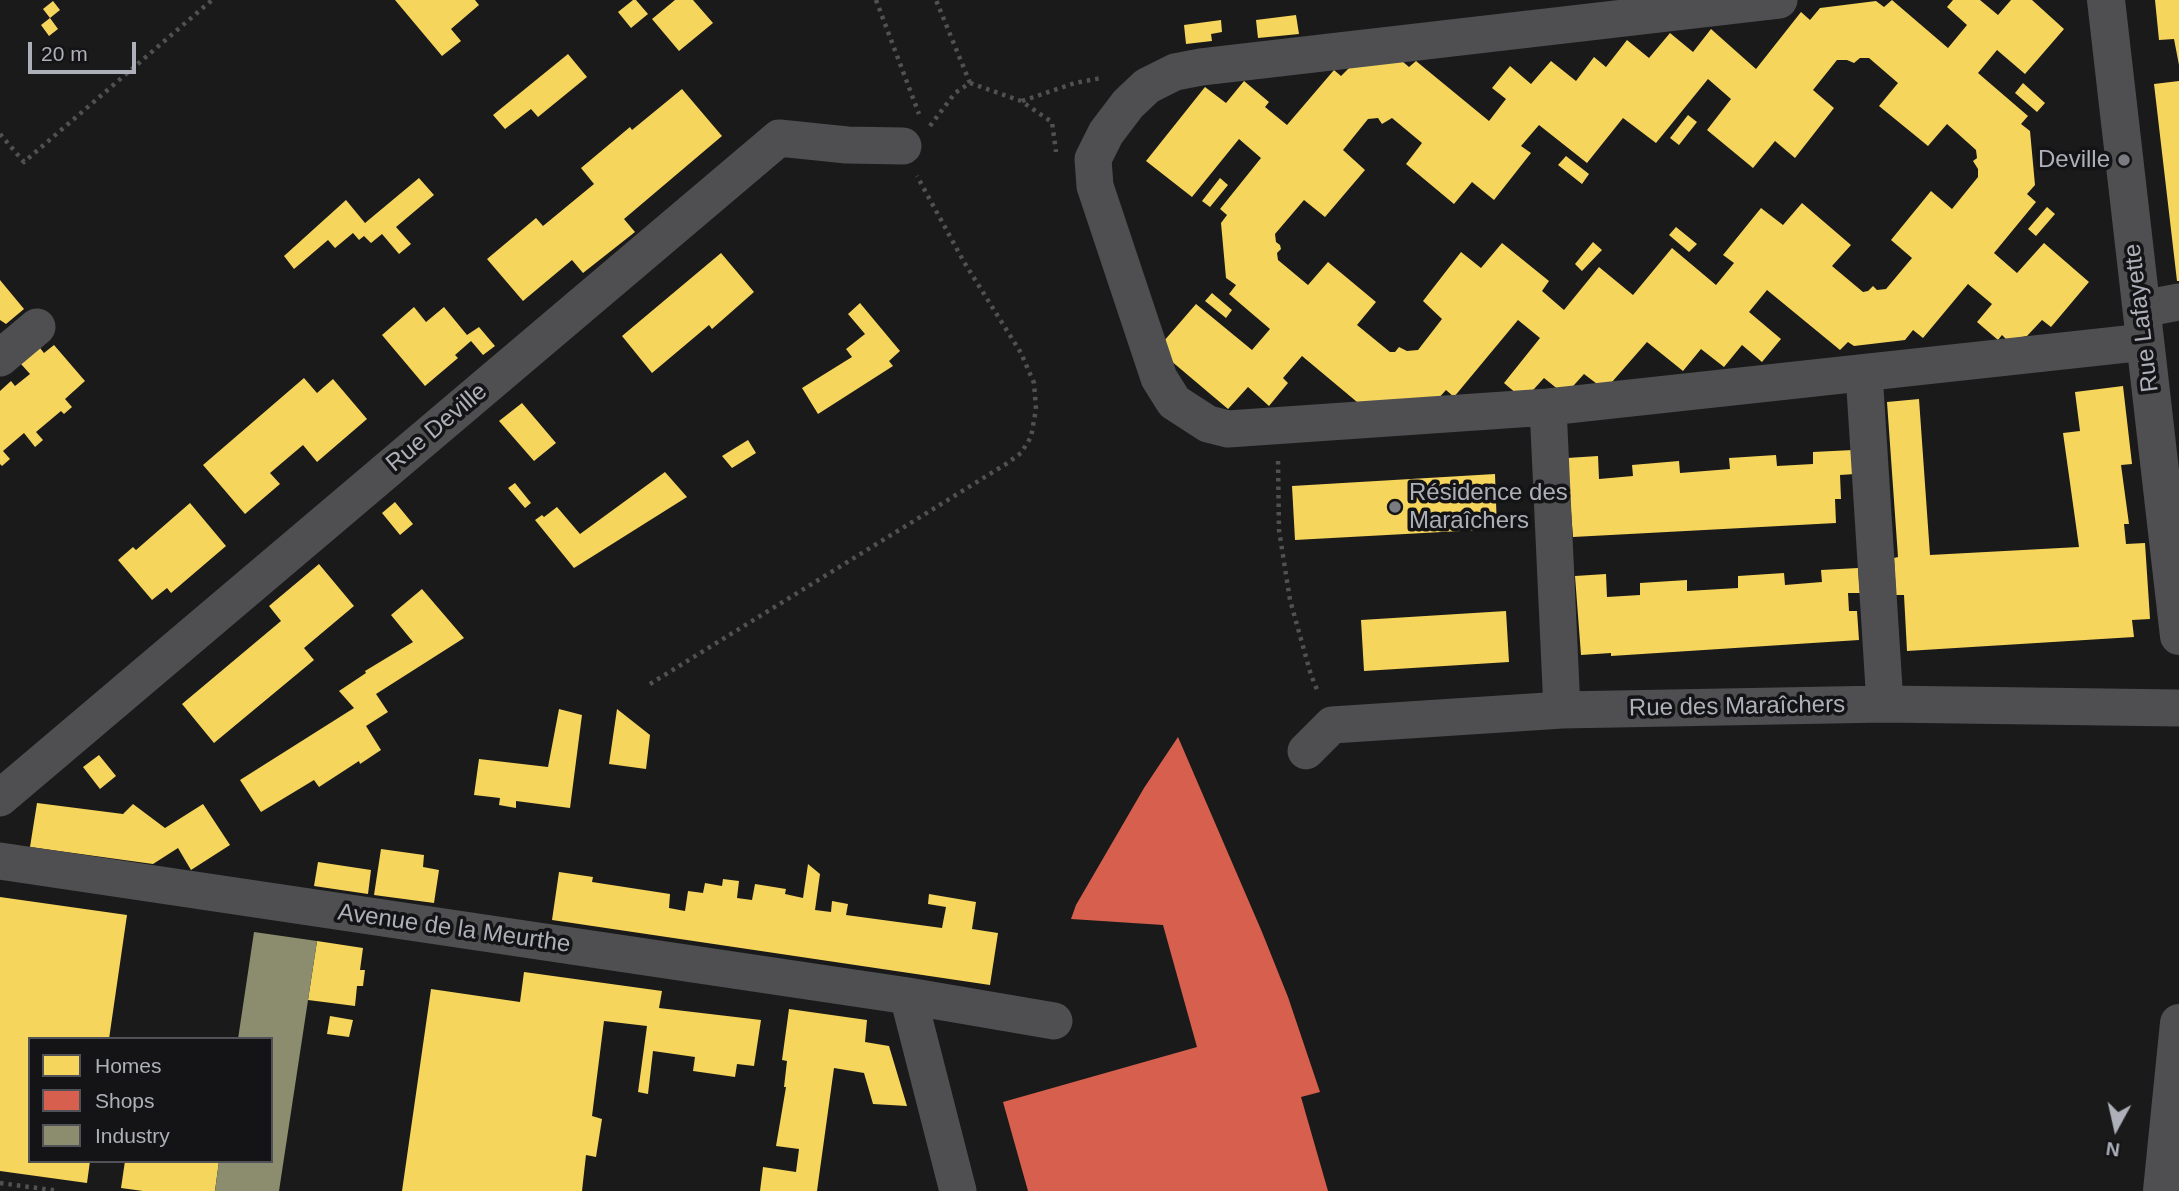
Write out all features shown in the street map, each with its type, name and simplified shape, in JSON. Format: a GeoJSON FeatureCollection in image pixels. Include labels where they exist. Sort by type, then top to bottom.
{"type":"FeatureCollection","features":[{"type":"Feature","properties":{"kind":"street"},"geometry":{"type":"LineString","coordinates":[[1779,0],[1200,67],[1175,72],[1147,86],[1128,104],[1106,133],[1093,159],[1095,186],[1159,378],[1174,402],[1208,424],[1228,429],[1548,407],[1864,373],[2144,325],[2179,302]]}},
{"type":"Feature","properties":{"kind":"street","name":"Rue Lafayette"},"geometry":{"type":"LineString","coordinates":[[2106,0],[2179,635]]}},
{"type":"Feature","properties":{"kind":"street","name":"Rue Deville"},"geometry":{"type":"LineString","coordinates":[[0,798],[779,138],[848,145],[914,138]]}},
{"type":"Feature","properties":{"kind":"street"},"geometry":{"type":"LineString","coordinates":[[0,358],[37,327]]}},
{"type":"Feature","properties":{"kind":"street"},"geometry":{"type":"LineString","coordinates":[[1864,373],[1885,704]]}},
{"type":"Feature","properties":{"kind":"street"},"geometry":{"type":"LineString","coordinates":[[1548,407],[1562,710]]}},
{"type":"Feature","properties":{"kind":"street","name":"Rue des Maraîchers"},"geometry":{"type":"LineString","coordinates":[[1332,725],[1562,710],[1885,704],[2179,708]]}},
{"type":"Feature","properties":{"kind":"street"},"geometry":{"type":"LineString","coordinates":[[1306,751],[1332,725]]}},
{"type":"Feature","properties":{"kind":"street","name":"Avenue de la Meurthe"},"geometry":{"type":"LineString","coordinates":[[0,862],[908,996],[1054,1021]]}},
{"type":"Feature","properties":{"kind":"street"},"geometry":{"type":"LineString","coordinates":[[908,996],[958,1191]]}},
{"type":"Feature","properties":{"kind":"street"},"geometry":{"type":"LineString","coordinates":[[2162,1191],[2179,1023]]}},
{"type":"Feature","properties":{"kind":"path"},"geometry":{"type":"LineString","coordinates":[[0,134],[24,162],[212,0]]}},
{"type":"Feature","properties":{"kind":"path"},"geometry":{"type":"LineString","coordinates":[[650,684],[1006,464],[1021,453],[1031,437],[1036,408],[1034,383],[1021,353],[957,251],[927,196],[877,0]]}},
{"type":"Feature","properties":{"kind":"path"},"geometry":{"type":"LineString","coordinates":[[936,0],[970,83],[1021,101],[1052,122]]}},
{"type":"Feature","properties":{"kind":"path"},"geometry":{"type":"LineString","coordinates":[[1021,101],[1075,83],[1102,78],[1147,86]]}},
{"type":"Feature","properties":{"kind":"path"},"geometry":{"type":"LineString","coordinates":[[914,138],[937,120],[955,93],[970,83]]}},
{"type":"Feature","properties":{"kind":"path"},"geometry":{"type":"LineString","coordinates":[[1278,426],[1279,530],[1290,600],[1311,675],[1332,725]]}},
{"type":"Feature","properties":{"kind":"path"},"geometry":{"type":"LineString","coordinates":[[0,1182],[59,1191]]}},
{"type":"Feature","properties":{"kind":"building: Homes"},"geometry":{"type":"Polygon","coordinates":[[[395,0],[475,0],[479,5],[451,29],[461,41],[442,56],[395,0]]]}},
{"type":"Feature","properties":{"kind":"building: Homes"},"geometry":{"type":"Polygon","coordinates":[[[633,0],[648,14],[631,28],[618,12],[633,0]]]}},
{"type":"Feature","properties":{"kind":"building: Homes"},"geometry":{"type":"Polygon","coordinates":[[[675,0],[693,0],[713,23],[679,51],[652,19],[675,0]]]}},
{"type":"Feature","properties":{"kind":"building: Homes"},"geometry":{"type":"Polygon","coordinates":[[[1892,0],[1948,48],[1967,25],[1947,7],[1953,0],[1980,0],[1998,15],[2011,0],[2032,0],[2064,29],[2025,74],[1997,50],[1978,73],[2028,116],[2021,124],[2030,131],[2035,185],[2027,194],[2036,202],[1994,253],[2017,273],[2044,243],[2089,282],[2051,327],[2042,320],[2027,336],[2007,340],[2002,335],[1998,340],[1977,322],[1992,304],[1968,284],[1923,338],[1913,330],[1905,340],[1854,346],[1848,342],[1840,350],[1767,290],[1749,312],[1781,339],[1762,362],[1742,345],[1724,367],[1701,349],[1683,371],[1647,342],[1605,390],[1584,374],[1565,395],[1544,378],[1524,400],[1504,383],[1540,338],[1518,320],[1454,397],[1446,390],[1436,401],[1363,407],[1302,356],[1283,378],[1288,383],[1269,406],[1248,387],[1228,409],[1157,349],[1196,304],[1252,350],[1270,329],[1229,294],[1236,285],[1226,278],[1221,223],[1227,215],[1220,209],[1261,158],[1239,139],[1192,197],[1146,161],[1205,87],[1226,103],[1244,81],[1269,102],[1265,107],[1287,125],[1334,70],[1341,76],[1350,67],[1402,61],[1409,67],[1416,61],[1489,121],[1506,99],[1492,88],[1510,66],[1531,84],[1551,61],[1576,81],[1594,57],[1606,67],[1627,40],[1649,58],[1670,33],[1693,52],[1711,29],[1756,69],[1801,12],[1810,20],[1820,8],[1876,1],[1884,7],[1892,0]],[[1860,58],[1854,63],[1837,60],[1813,90],[1834,108],[1795,158],[1775,141],[1753,168],[1707,130],[1731,99],[1708,79],[1656,143],[1623,118],[1587,163],[1539,125],[1521,146],[1531,153],[1494,200],[1472,182],[1454,204],[1406,164],[1422,143],[1392,118],[1382,124],[1378,118],[1368,119],[1343,150],[1365,170],[1325,217],[1304,200],[1275,234],[1281,249],[1277,253],[1278,260],[1308,285],[1328,262],[1376,302],[1357,325],[1390,352],[1395,352],[1399,347],[1407,351],[1418,350],[1442,319],[1423,301],[1461,252],[1481,268],[1502,243],[1549,281],[1542,291],[1564,310],[1599,267],[1633,295],[1672,248],[1716,285],[1734,263],[1723,255],[1761,208],[1783,225],[1802,203],[1851,245],[1832,266],[1863,292],[1873,286],[1877,290],[1886,289],[1912,258],[1891,240],[1931,191],[1952,209],[1978,177],[1978,169],[1973,161],[1977,158],[1976,150],[1947,124],[1928,146],[1879,106],[1898,83],[1869,58],[1860,58]]]}},
{"type":"Feature","properties":{"kind":"building: Homes"},"geometry":{"type":"Polygon","coordinates":[[[2155,0],[2179,0],[2179,65],[2174,39],[2159,40],[2155,0]]]}},
{"type":"Feature","properties":{"kind":"building: Homes"},"geometry":{"type":"Polygon","coordinates":[[[53,1],[60,10],[50,18],[43,9],[53,1]]]}},
{"type":"Feature","properties":{"kind":"building: Homes"},"geometry":{"type":"Polygon","coordinates":[[[1296,15],[1299,34],[1258,38],[1256,20],[1296,15]]]}},
{"type":"Feature","properties":{"kind":"building: Homes"},"geometry":{"type":"Polygon","coordinates":[[[50,18],[58,29],[49,36],[41,25],[50,18]]]}},
{"type":"Feature","properties":{"kind":"building: Homes"},"geometry":{"type":"Polygon","coordinates":[[[1221,20],[1222,32],[1211,34],[1212,41],[1186,44],[1184,25],[1221,20]]]}},
{"type":"Feature","properties":{"kind":"building: Homes"},"geometry":{"type":"Polygon","coordinates":[[[568,54],[587,77],[538,117],[531,109],[505,129],[493,115],[568,54]]]}},
{"type":"Feature","properties":{"kind":"building: Homes"},"geometry":{"type":"Polygon","coordinates":[[[2179,81],[2179,281],[2177,281],[2154,84],[2179,81]]]}},
{"type":"Feature","properties":{"kind":"building: Homes"},"geometry":{"type":"Polygon","coordinates":[[[2023,83],[2045,103],[2037,112],[2015,93],[2023,83]]]}},
{"type":"Feature","properties":{"kind":"building: Homes"},"geometry":{"type":"Polygon","coordinates":[[[682,89],[722,136],[624,219],[635,232],[583,273],[572,260],[523,301],[487,259],[536,218],[543,226],[594,184],[581,168],[630,127],[632,130],[682,89]]]}},
{"type":"Feature","properties":{"kind":"building: Homes"},"geometry":{"type":"Polygon","coordinates":[[[1688,115],[1697,122],[1679,145],[1670,138],[1688,115]]]}},
{"type":"Feature","properties":{"kind":"building: Homes"},"geometry":{"type":"Polygon","coordinates":[[[1566,156],[1589,174],[1582,184],[1558,165],[1566,156]]]}},
{"type":"Feature","properties":{"kind":"building: Homes"},"geometry":{"type":"Polygon","coordinates":[[[419,178],[434,195],[396,227],[411,244],[399,254],[382,234],[371,243],[364,236],[359,240],[353,233],[335,248],[328,240],[294,269],[284,256],[346,200],[365,223],[419,178]]]}},
{"type":"Feature","properties":{"kind":"building: Homes"},"geometry":{"type":"Polygon","coordinates":[[[1220,178],[1228,185],[1210,207],[1202,201],[1220,178]]]}},
{"type":"Feature","properties":{"kind":"building: Homes"},"geometry":{"type":"Polygon","coordinates":[[[2047,207],[2055,214],[2036,236],[2028,229],[2047,207]]]}},
{"type":"Feature","properties":{"kind":"building: Homes"},"geometry":{"type":"Polygon","coordinates":[[[1676,227],[1697,244],[1689,252],[1669,235],[1676,227]]]}},
{"type":"Feature","properties":{"kind":"building: Homes"},"geometry":{"type":"Polygon","coordinates":[[[1593,242],[1602,250],[1582,271],[1575,264],[1593,242]]]}},
{"type":"Feature","properties":{"kind":"building: Homes"},"geometry":{"type":"Polygon","coordinates":[[[721,253],[754,292],[712,329],[709,325],[652,373],[622,336],[721,253]]]}},
{"type":"Feature","properties":{"kind":"building: Homes"},"geometry":{"type":"Polygon","coordinates":[[[0,280],[24,309],[6,324],[0,320],[0,280]]]}},
{"type":"Feature","properties":{"kind":"building: Homes"},"geometry":{"type":"Polygon","coordinates":[[[1212,293],[1232,310],[1226,318],[1205,301],[1212,293]]]}},
{"type":"Feature","properties":{"kind":"building: Homes"},"geometry":{"type":"Polygon","coordinates":[[[860,303],[900,351],[889,361],[893,366],[818,414],[802,388],[852,357],[846,349],[865,334],[848,314],[860,303]]]}},
{"type":"Feature","properties":{"kind":"building: Homes"},"geometry":{"type":"Polygon","coordinates":[[[414,307],[426,322],[444,307],[467,335],[479,327],[495,346],[483,355],[471,341],[455,355],[458,358],[425,386],[382,335],[414,307]]]}},
{"type":"Feature","properties":{"kind":"building: Homes"},"geometry":{"type":"Polygon","coordinates":[[[54,345],[85,381],[65,399],[72,407],[64,414],[61,411],[36,432],[43,440],[35,447],[24,433],[3,451],[10,459],[2,466],[0,391],[11,381],[15,386],[30,374],[21,364],[40,348],[44,353],[54,345]]]}},
{"type":"Feature","properties":{"kind":"building: Homes"},"geometry":{"type":"Polygon","coordinates":[[[304,378],[317,393],[333,379],[367,419],[317,462],[303,445],[270,473],[280,484],[245,514],[203,465],[304,378]]]}},
{"type":"Feature","properties":{"kind":"building: Homes"},"geometry":{"type":"Polygon","coordinates":[[[2123,386],[2132,464],[2121,465],[2129,524],[2124,524],[2126,544],[2145,543],[2150,619],[2132,620],[2134,637],[1907,651],[1904,595],[1896,595],[1894,558],[1898,557],[1887,402],[1919,399],[1930,555],[2079,547],[2063,433],[2080,431],[2075,392],[2123,386]]]}},
{"type":"Feature","properties":{"kind":"building: Homes"},"geometry":{"type":"Polygon","coordinates":[[[522,403],[556,443],[534,461],[499,421],[522,403]]]}},
{"type":"Feature","properties":{"kind":"building: Homes"},"geometry":{"type":"Polygon","coordinates":[[[748,440],[756,453],[732,468],[722,456],[748,440]]]}},
{"type":"Feature","properties":{"kind":"building: Homes"},"geometry":{"type":"Polygon","coordinates":[[[1853,450],[1855,474],[1840,475],[1841,499],[1835,499],[1836,523],[1573,537],[1567,458],[1598,456],[1599,479],[1633,476],[1632,465],[1679,461],[1680,473],[1730,469],[1729,458],[1776,455],[1777,466],[1813,464],[1813,452],[1853,450]]]}},
{"type":"Feature","properties":{"kind":"building: Homes"},"geometry":{"type":"Polygon","coordinates":[[[665,472],[687,497],[574,568],[535,520],[557,507],[580,534],[665,472]]]}},
{"type":"Feature","properties":{"kind":"building: Homes","name":"Résidence des Maraîchers"},"geometry":{"type":"Polygon","coordinates":[[[1495,474],[1497,529],[1295,540],[1292,486],[1495,474]]]}},
{"type":"Feature","properties":{"kind":"building: Homes"},"geometry":{"type":"Polygon","coordinates":[[[515,483],[531,503],[525,508],[508,488],[515,483]]]}},
{"type":"Feature","properties":{"kind":"building: Homes"},"geometry":{"type":"Polygon","coordinates":[[[395,502],[413,524],[400,535],[382,513],[395,502]]]}},
{"type":"Feature","properties":{"kind":"building: Homes"},"geometry":{"type":"Polygon","coordinates":[[[190,503],[226,546],[171,593],[167,588],[152,600],[118,560],[133,547],[136,550],[190,503]]]}},
{"type":"Feature","properties":{"kind":"building: Homes"},"geometry":{"type":"Polygon","coordinates":[[[319,564],[354,606],[304,648],[314,660],[214,743],[182,704],[281,621],[269,606],[319,564]]]}},
{"type":"Feature","properties":{"kind":"building: Homes"},"geometry":{"type":"Polygon","coordinates":[[[1858,568],[1860,593],[1848,593],[1849,611],[1857,611],[1859,640],[1611,656],[1611,653],[1581,655],[1575,576],[1606,574],[1607,597],[1640,595],[1640,583],[1687,580],[1687,591],[1738,588],[1738,576],[1784,573],[1785,585],[1822,582],[1821,570],[1858,568]]]}},
{"type":"Feature","properties":{"kind":"building: Homes"},"geometry":{"type":"Polygon","coordinates":[[[422,589],[464,638],[376,694],[388,712],[366,726],[381,750],[319,787],[314,780],[261,812],[240,780],[354,708],[339,691],[366,673],[365,671],[413,642],[391,615],[422,589]]]}},
{"type":"Feature","properties":{"kind":"building: Homes"},"geometry":{"type":"Polygon","coordinates":[[[1506,611],[1509,662],[1364,671],[1361,620],[1506,611]]]}},
{"type":"Feature","properties":{"kind":"building: Homes"},"geometry":{"type":"Polygon","coordinates":[[[559,709],[582,715],[570,808],[516,801],[516,808],[499,805],[500,798],[474,795],[479,759],[548,767],[559,709]]]}},
{"type":"Feature","properties":{"kind":"building: Homes"},"geometry":{"type":"Polygon","coordinates":[[[617,709],[650,735],[646,769],[609,764],[617,709]]]}},
{"type":"Feature","properties":{"kind":"building: Homes"},"geometry":{"type":"Polygon","coordinates":[[[99,755],[116,776],[100,789],[83,767],[99,755]]]}},
{"type":"Feature","properties":{"kind":"building: Homes"},"geometry":{"type":"Polygon","coordinates":[[[37,803],[123,814],[133,804],[165,828],[203,804],[230,845],[191,870],[178,848],[153,864],[30,847],[37,803]]]}},
{"type":"Feature","properties":{"kind":"building: Homes"},"geometry":{"type":"Polygon","coordinates":[[[381,849],[424,855],[423,867],[439,870],[434,903],[374,895],[381,849]]]}},
{"type":"Feature","properties":{"kind":"building: Homes"},"geometry":{"type":"Polygon","coordinates":[[[318,862],[371,870],[368,894],[314,886],[318,862]]]}},
{"type":"Feature","properties":{"kind":"building: Homes"},"geometry":{"type":"Polygon","coordinates":[[[808,864],[820,874],[815,910],[831,912],[832,901],[848,904],[846,915],[942,928],[946,907],[928,904],[929,894],[976,902],[972,929],[998,933],[990,985],[552,920],[559,872],[593,877],[592,882],[670,894],[669,908],[685,911],[688,891],[703,893],[705,883],[722,886],[723,879],[739,881],[737,898],[752,900],[755,884],[786,889],[785,894],[803,898],[808,864]]]}},
{"type":"Feature","properties":{"kind":"building: Homes"},"geometry":{"type":"Polygon","coordinates":[[[0,897],[127,915],[109,1037],[28,1037],[28,1163],[90,1163],[87,1183],[0,1171],[0,897]]]}},
{"type":"Feature","properties":{"kind":"building: Homes"},"geometry":{"type":"Polygon","coordinates":[[[317,941],[363,948],[360,970],[365,970],[363,986],[357,986],[355,1006],[308,1000],[317,941]]]}},
{"type":"Feature","properties":{"kind":"building: Homes"},"geometry":{"type":"Polygon","coordinates":[[[524,972],[662,991],[659,1008],[761,1020],[754,1066],[737,1064],[735,1077],[693,1071],[695,1057],[653,1051],[648,1094],[638,1092],[647,1026],[604,1021],[592,1116],[602,1119],[596,1157],[586,1155],[582,1191],[402,1191],[431,989],[520,1002],[524,972]]]}},
{"type":"Feature","properties":{"kind":"building: Homes"},"geometry":{"type":"Polygon","coordinates":[[[789,1009],[867,1020],[865,1042],[889,1046],[907,1106],[873,1104],[864,1073],[834,1068],[817,1191],[760,1191],[763,1167],[796,1172],[799,1149],[776,1146],[786,1087],[787,1061],[782,1060],[789,1009]]]}},
{"type":"Feature","properties":{"kind":"building: Homes"},"geometry":{"type":"Polygon","coordinates":[[[330,1016],[353,1020],[349,1037],[327,1034],[330,1016]]]}},
{"type":"Feature","properties":{"kind":"building: Homes"},"geometry":{"type":"Polygon","coordinates":[[[125,1163],[219,1163],[215,1191],[143,1191],[121,1188],[125,1163]]]}},
{"type":"Feature","properties":{"kind":"building: Shops"},"geometry":{"type":"Polygon","coordinates":[[[1178,737],[1288,997],[1320,1092],[1301,1097],[1328,1191],[1028,1191],[1003,1102],[1197,1047],[1163,925],[1071,919],[1076,905],[1144,788],[1178,737]]]}},
{"type":"Feature","properties":{"kind":"building: Industry"},"geometry":{"type":"Polygon","coordinates":[[[254,932],[317,941],[279,1191],[215,1191],[219,1163],[273,1163],[273,1037],[238,1037],[254,932]]]}},
{"type":"Feature","properties":{"kind":"place","name":"Deville"},"geometry":{"type":"Point","coordinates":[2124,160]}},
{"type":"Feature","properties":{"kind":"place","name":"Résidence des Maraîchers"},"geometry":{"type":"Point","coordinates":[1395,507]}}]}
